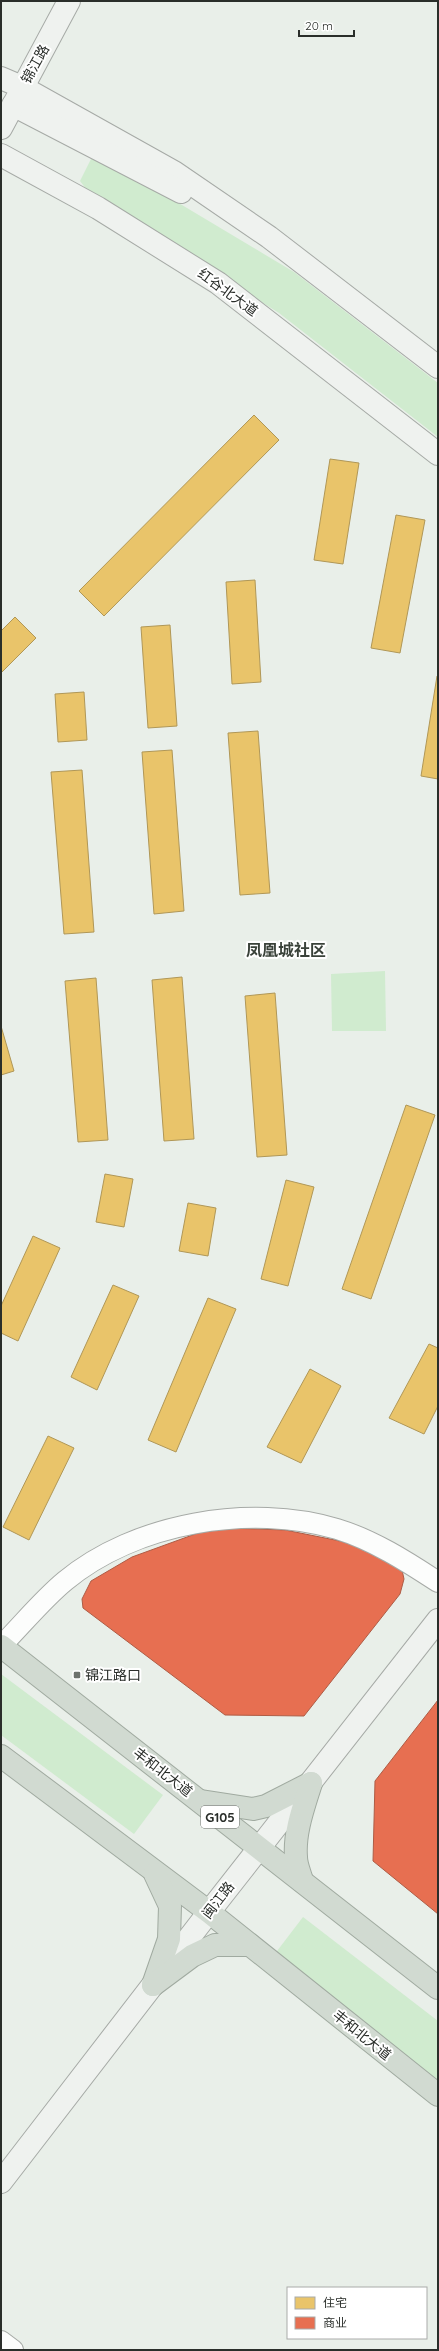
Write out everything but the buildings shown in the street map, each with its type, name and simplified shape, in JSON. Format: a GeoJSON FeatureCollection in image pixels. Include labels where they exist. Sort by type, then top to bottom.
{"type":"FeatureCollection","features":[{"type":"Feature","properties":{"kind":"highway","name":"丰和北大道"},"geometry":{"type":"LineString","coordinates":[[1,1646],[438,1988]]}},
{"type":"Feature","properties":{"kind":"highway","name":"丰和北大道"},"geometry":{"type":"LineString","coordinates":[[1,1756],[209,1912],[438,2095]]}},
{"type":"Feature","properties":{"kind":"highway"},"geometry":{"type":"LineString","coordinates":[[199,1800],[253,1809],[266,1806],[311,1783]]}},
{"type":"Feature","properties":{"kind":"highway"},"geometry":{"type":"LineString","coordinates":[[302,1881],[296,1857],[297,1841],[299,1823],[311,1783]]}},
{"type":"Feature","properties":{"kind":"highway"},"geometry":{"type":"LineString","coordinates":[[153,1870],[170,1906],[169,1939],[153,1985]]}},
{"type":"Feature","properties":{"kind":"highway"},"geometry":{"type":"LineString","coordinates":[[153,1985],[192,1956],[216,1945],[250,1945]]}},
{"type":"Feature","properties":{"kind":"main road","name":"锦江路"},"geometry":{"type":"LineString","coordinates":[[1,128],[69,1]]}},
{"type":"Feature","properties":{"kind":"main road"},"geometry":{"type":"LineString","coordinates":[[1,78],[18,96],[269,237],[438,367]]}},
{"type":"Feature","properties":{"kind":"main road","name":"红谷北大道"},"geometry":{"type":"LineString","coordinates":[[1,155],[98,208],[218,283],[438,454]]}},
{"type":"Feature","properties":{"kind":"main road","name":"闽江路"},"geometry":{"type":"LineString","coordinates":[[1,2182],[209,1912],[438,1620]]}},
{"type":"Feature","properties":{"kind":"street"},"geometry":{"type":"LineString","coordinates":[[1,1646],[65,1581],[105,1555],[151,1534],[196,1522],[298,1519],[373,1542],[438,1582]]}},
{"type":"Feature","properties":{"kind":"street"},"geometry":{"type":"LineString","coordinates":[[1,2341],[13,2350]]}},
{"type":"Feature","properties":{"kind":"green space"},"geometry":{"type":"Polygon","coordinates":[[[100,156],[294,272],[438,383],[438,437],[279,313],[90,194],[80,181],[92,157],[100,156]]]}},
{"type":"Feature","properties":{"kind":"green space"},"geometry":{"type":"Polygon","coordinates":[[[385,971],[386,1031],[332,1031],[331,974],[385,971]]]}},
{"type":"Feature","properties":{"kind":"green space"},"geometry":{"type":"Polygon","coordinates":[[[1,1674],[163,1795],[134,1834],[1,1735],[1,1674]]]}},
{"type":"Feature","properties":{"kind":"green space"},"geometry":{"type":"Polygon","coordinates":[[[303,1917],[438,2021],[438,2082],[274,1955],[303,1917]]]}},
{"type":"Feature","properties":{"kind":"place","name":"锦江路口"},"geometry":{"type":"Point","coordinates":[77,1675]}},
{"type":"Feature","properties":{"kind":"district","name":"凤凰城社区"},"geometry":{"type":"Point","coordinates":[286,950]}}]}
